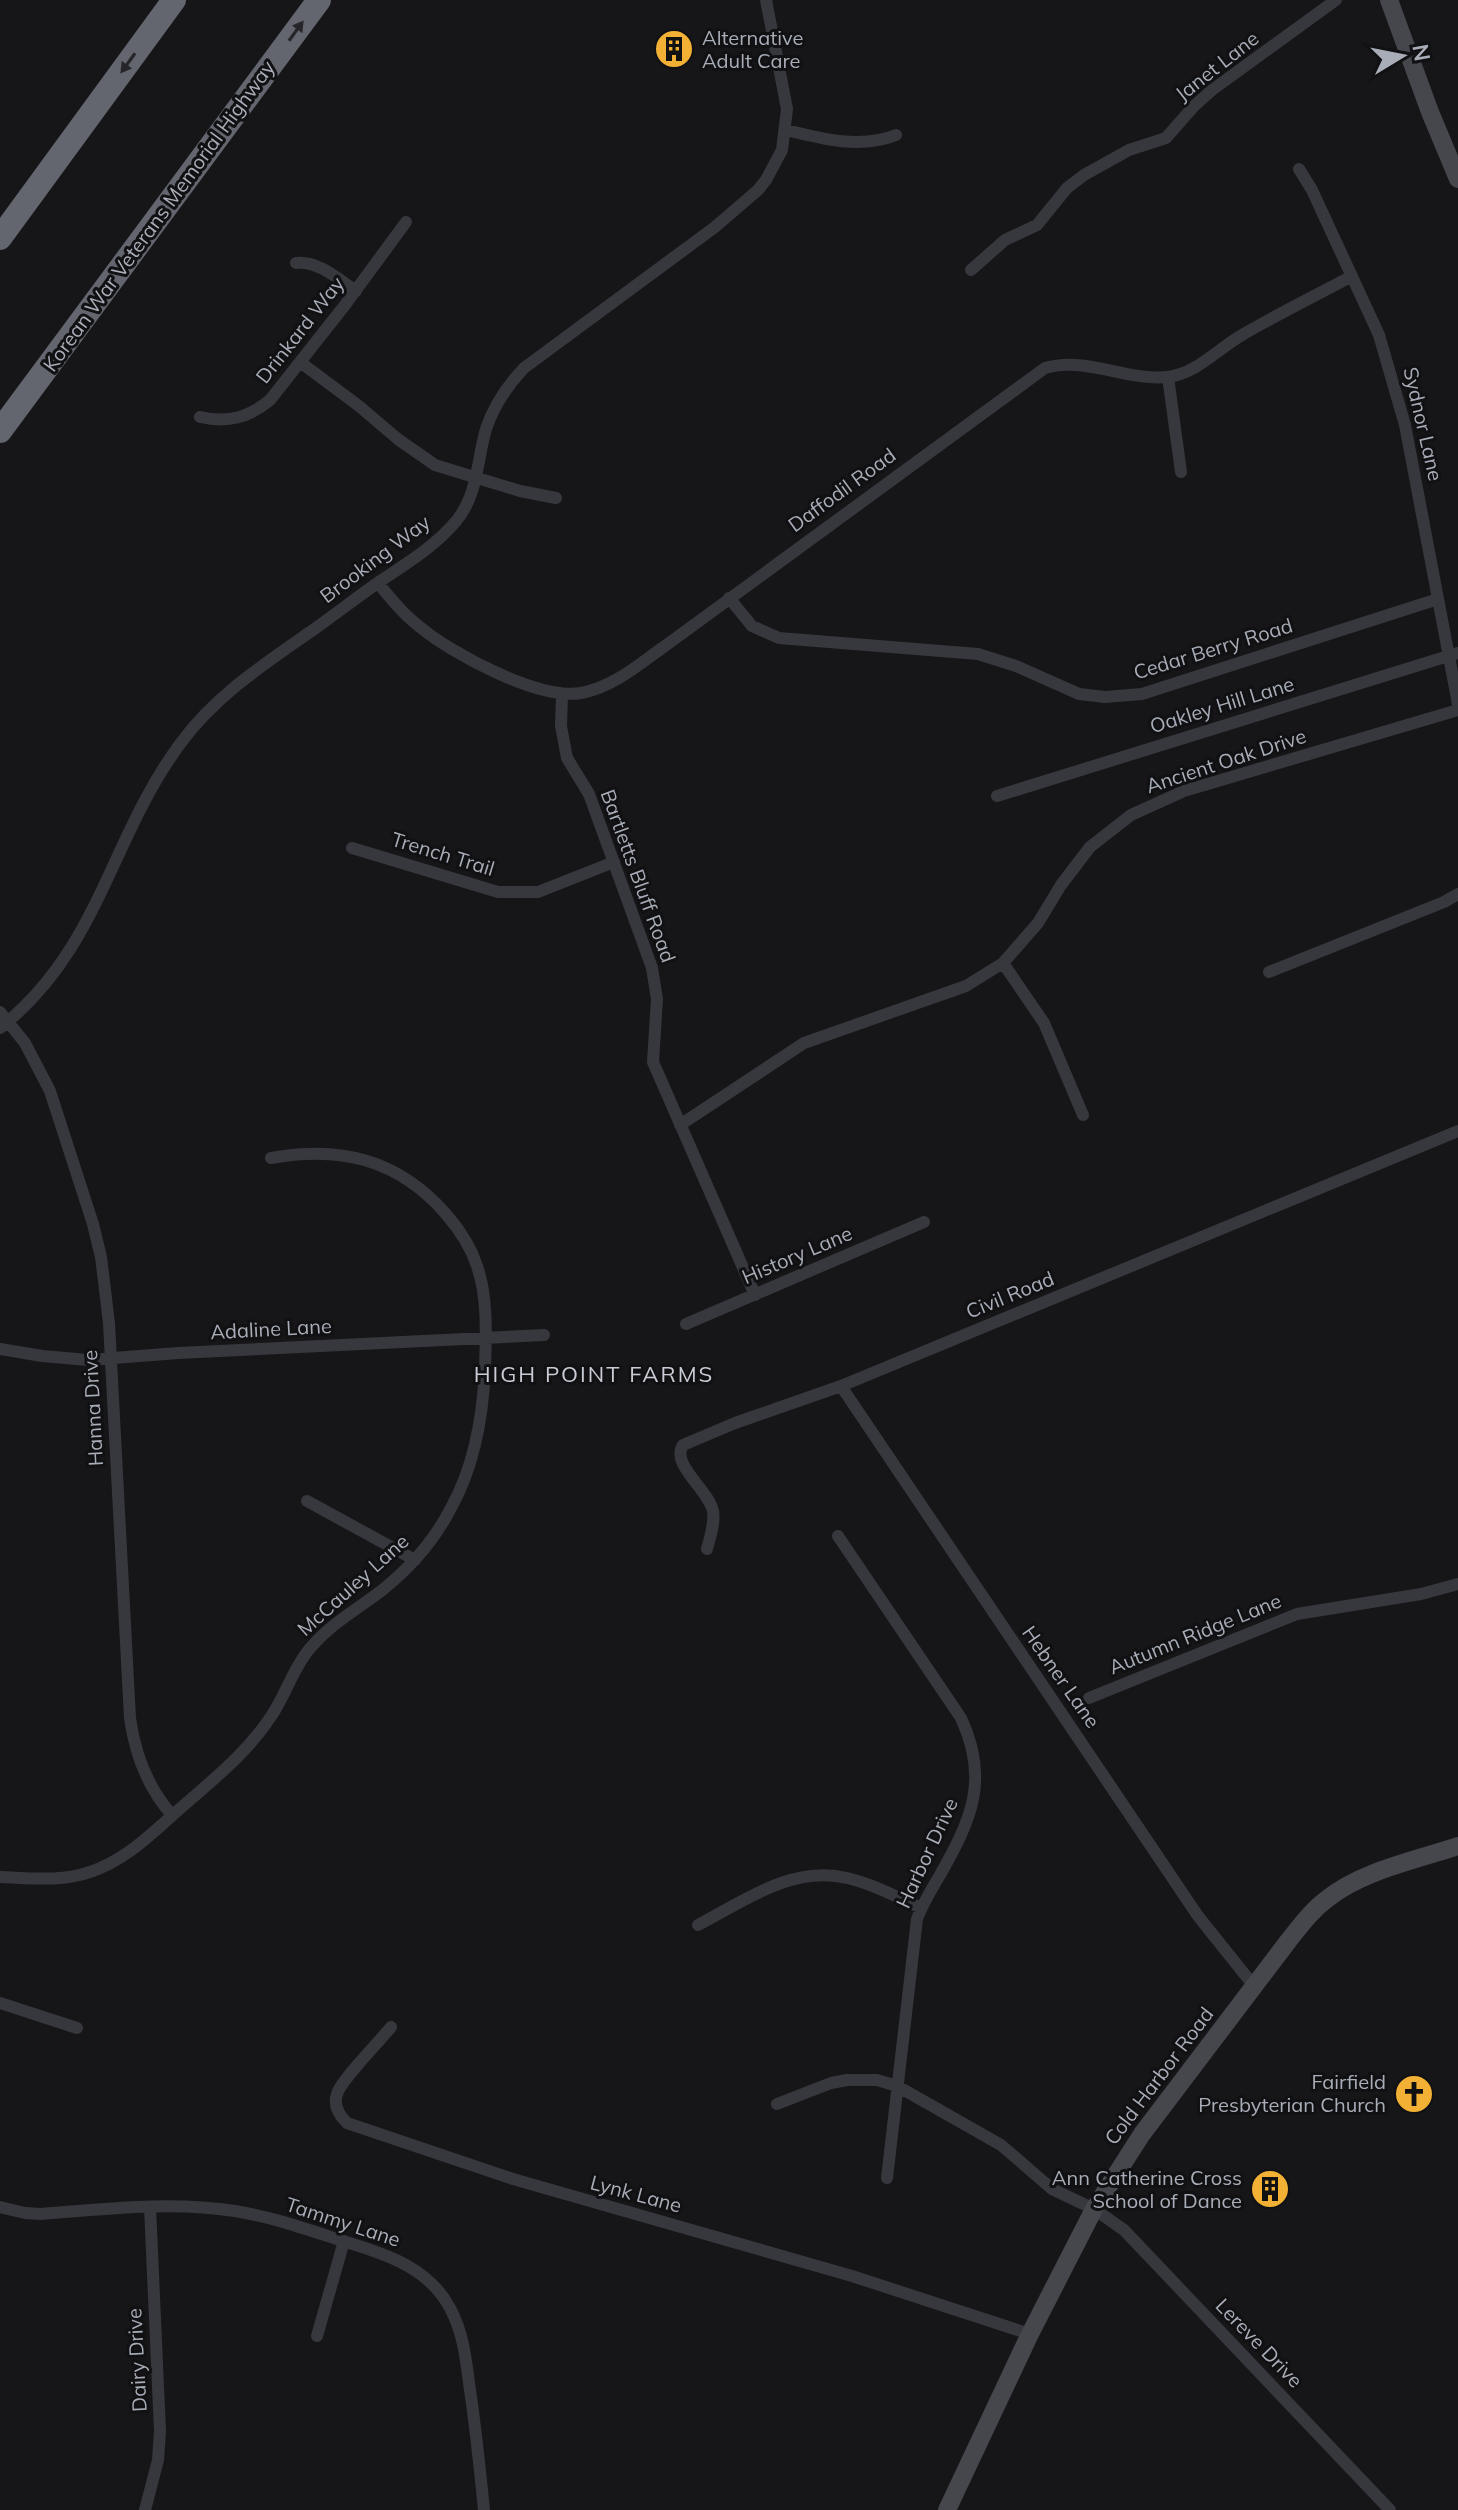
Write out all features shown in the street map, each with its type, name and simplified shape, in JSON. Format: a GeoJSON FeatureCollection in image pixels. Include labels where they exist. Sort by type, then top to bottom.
{"type":"FeatureCollection","features":[{"type":"Feature","properties":{"kind":"highway"},"geometry":{"type":"LineString","coordinates":[[0,238],[174,0]]}},
{"type":"Feature","properties":{"kind":"highway","name":"Korean War Veterans Memorial Highway"},"geometry":{"type":"LineString","coordinates":[[0,431],[319,0]]}},
{"type":"Feature","properties":{"kind":"main road"},"geometry":{"type":"LineString","coordinates":[[1389,0],[1458,179]]}},
{"type":"Feature","properties":{"kind":"main road","name":"Cold Harbor Road"},"geometry":{"type":"LineString","coordinates":[[947,2510],[1030,2334],[1094,2209],[1142,2134],[1254,1986],[1314,1910],[1336,1892],[1368,1876],[1458,1846]]}},
{"type":"Feature","properties":{"kind":"street","name":"Brooking Way"},"geometry":{"type":"LineString","coordinates":[[3,1020],[40,991],[71,951],[99,900],[146,799],[183,740],[206,712],[246,676],[407,565],[457,521],[477,477],[493,410],[511,382],[524,368],[692,244],[758,190],[775,165],[786,130],[786,99],[766,0]]}},
{"type":"Feature","properties":{"kind":"street","name":"Janet Lane"},"geometry":{"type":"LineString","coordinates":[[971,270],[1005,240],[1037,225],[1067,188],[1084,175],[1129,150],[1166,138],[1212,90],[1336,0]]}},
{"type":"Feature","properties":{"kind":"street"},"geometry":{"type":"LineString","coordinates":[[786,130],[838,141],[873,143],[896,135]]}},
{"type":"Feature","properties":{"kind":"street","name":"Sydnor Lane"},"geometry":{"type":"LineString","coordinates":[[1299,169],[1312,190],[1379,335],[1395,383],[1438,599],[1453,654],[1458,704]]}},
{"type":"Feature","properties":{"kind":"street","name":"Drinkard Way"},"geometry":{"type":"LineString","coordinates":[[200,417],[234,419],[257,411],[270,400],[406,222]]}},
{"type":"Feature","properties":{"kind":"street"},"geometry":{"type":"LineString","coordinates":[[296,263],[323,270],[356,291]]}},
{"type":"Feature","properties":{"kind":"street"},"geometry":{"type":"LineString","coordinates":[[1181,472],[1168,377],[1181,374],[1240,336],[1352,276]]}},
{"type":"Feature","properties":{"kind":"street"},"geometry":{"type":"LineString","coordinates":[[300,362],[416,454],[451,471],[556,498]]}},
{"type":"Feature","properties":{"kind":"street","name":"Daffodil Road"},"geometry":{"type":"LineString","coordinates":[[378,583],[422,629],[470,660],[535,688],[562,695],[597,689],[614,682],[1045,368],[1061,363],[1168,377]]}},
{"type":"Feature","properties":{"kind":"street","name":"Cedar Berry Road"},"geometry":{"type":"LineString","coordinates":[[729,598],[752,626],[779,638],[978,654],[1016,666],[1079,694],[1105,697],[1142,694],[1438,599]]}},
{"type":"Feature","properties":{"kind":"street","name":"Oakley Hill Lane"},"geometry":{"type":"LineString","coordinates":[[997,796],[1453,654]]}},
{"type":"Feature","properties":{"kind":"street","name":"Bartletts Bluff Road"},"geometry":{"type":"LineString","coordinates":[[562,695],[561,726],[567,758],[589,794],[652,968],[657,999],[653,1062],[755,1295]]}},
{"type":"Feature","properties":{"kind":"street","name":"Ancient Oak Drive"},"geometry":{"type":"LineString","coordinates":[[680,1125],[804,1043],[966,986],[1003,963],[1038,923],[1061,885],[1090,847],[1131,815],[1184,791],[1458,710]]}},
{"type":"Feature","properties":{"kind":"street","name":"Trench Trail"},"geometry":{"type":"LineString","coordinates":[[352,848],[498,892],[516,893],[538,892],[614,862]]}},
{"type":"Feature","properties":{"kind":"street"},"geometry":{"type":"LineString","coordinates":[[1269,972],[1458,894]]}},
{"type":"Feature","properties":{"kind":"street"},"geometry":{"type":"LineString","coordinates":[[1003,963],[1044,1023],[1083,1115]]}},
{"type":"Feature","properties":{"kind":"street","name":"Hanna Drive"},"geometry":{"type":"LineString","coordinates":[[3,1020],[38,1064],[50,1091],[93,1224],[106,1289],[131,1728],[146,1778],[172,1815]]}},
{"type":"Feature","properties":{"kind":"street","name":"Civil Road"},"geometry":{"type":"LineString","coordinates":[[707,1549],[714,1521],[713,1511],[705,1494],[680,1460],[683,1445],[735,1423],[841,1386],[1458,1131]]}},
{"type":"Feature","properties":{"kind":"street","name":"McCauley Lane"},"geometry":{"type":"LineString","coordinates":[[0,1877],[68,1877],[100,1869],[129,1853],[238,1758],[272,1716],[305,1656],[318,1639],[341,1618],[378,1593],[429,1543],[453,1505],[471,1459],[481,1415],[486,1338],[485,1310],[477,1266],[466,1242],[451,1220],[421,1189],[385,1167],[345,1155],[320,1153],[271,1158]]}},
{"type":"Feature","properties":{"kind":"street","name":"History Lane"},"geometry":{"type":"LineString","coordinates":[[686,1324],[924,1222]]}},
{"type":"Feature","properties":{"kind":"street","name":"Adaline Lane"},"geometry":{"type":"LineString","coordinates":[[0,1349],[75,1359],[544,1335]]}},
{"type":"Feature","properties":{"kind":"street","name":"Hebner Lane"},"geometry":{"type":"LineString","coordinates":[[841,1386],[1198,1916],[1254,1986]]}},
{"type":"Feature","properties":{"kind":"street"},"geometry":{"type":"LineString","coordinates":[[307,1501],[415,1560]]}},
{"type":"Feature","properties":{"kind":"street","name":"Harbor Drive"},"geometry":{"type":"LineString","coordinates":[[838,1536],[961,1718],[974,1751],[976,1788],[969,1819],[921,1908],[914,1936],[887,2178]]}},
{"type":"Feature","properties":{"kind":"street","name":"Autumn Ridge Lane"},"geometry":{"type":"LineString","coordinates":[[1089,1698],[1297,1614],[1421,1594],[1458,1584]]}},
{"type":"Feature","properties":{"kind":"street"},"geometry":{"type":"LineString","coordinates":[[698,1925],[778,1883],[811,1875],[855,1880],[921,1908]]}},
{"type":"Feature","properties":{"kind":"street"},"geometry":{"type":"LineString","coordinates":[[0,2003],[77,2028]]}},
{"type":"Feature","properties":{"kind":"street","name":"Lynk Lane"},"geometry":{"type":"LineString","coordinates":[[391,2027],[339,2089],[335,2103],[337,2111],[347,2123],[528,2184],[852,2276],[1030,2334]]}},
{"type":"Feature","properties":{"kind":"street","name":"Lereve Drive"},"geometry":{"type":"LineString","coordinates":[[777,2104],[831,2083],[877,2080],[916,2095],[1001,2145],[1052,2189],[1094,2209],[1124,2230],[1390,2510]]}},
{"type":"Feature","properties":{"kind":"street","name":"Tammy Lane"},"geometry":{"type":"LineString","coordinates":[[0,2207],[41,2214],[150,2207],[233,2211],[261,2216],[344,2241],[381,2253],[412,2268],[432,2284],[448,2304],[461,2335],[484,2510]]}},
{"type":"Feature","properties":{"kind":"street","name":"Dairy Drive"},"geometry":{"type":"LineString","coordinates":[[145,2510],[158,2460],[160,2431],[150,2207]]}},
{"type":"Feature","properties":{"kind":"street"},"geometry":{"type":"LineString","coordinates":[[317,2336],[344,2241]]}},
{"type":"Feature","properties":{"kind":"place","name":"Alternative Adult Care"},"geometry":{"type":"Point","coordinates":[674,49]}},
{"type":"Feature","properties":{"kind":"place","name":"Fairfield Presbyterian Church"},"geometry":{"type":"Point","coordinates":[1414,2094]}},
{"type":"Feature","properties":{"kind":"place","name":"Ann Catherine Cross School of Dance"},"geometry":{"type":"Point","coordinates":[1270,2189]}},
{"type":"Feature","properties":{"kind":"district","name":"HIGH POINT FARMS"},"geometry":{"type":"Point","coordinates":[594,1374]}}]}
